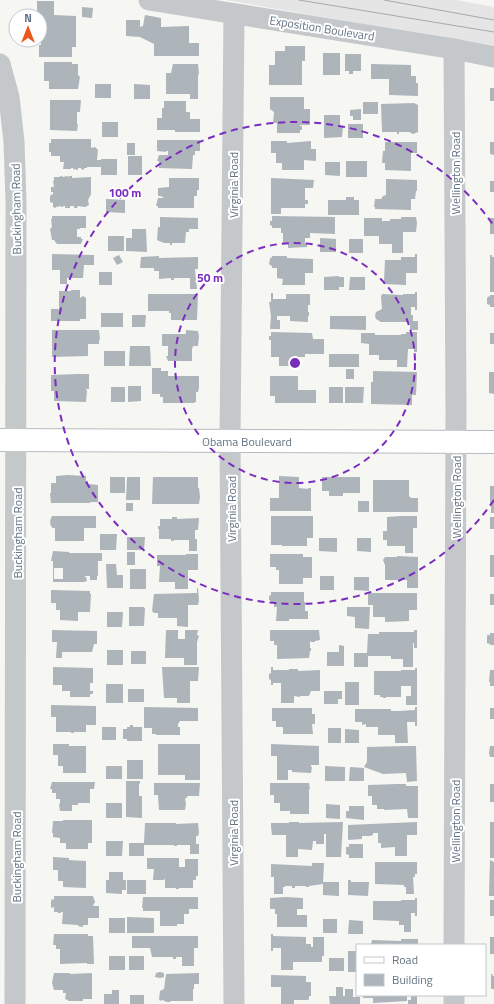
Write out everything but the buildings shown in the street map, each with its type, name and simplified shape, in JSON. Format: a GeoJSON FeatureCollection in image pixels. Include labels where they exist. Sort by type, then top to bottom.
{"type":"FeatureCollection","features":[{"type":"Feature","properties":{"kind":"main road","name":"Obama Boulevard"},"geometry":{"type":"LineString","coordinates":[[8,440],[494,442]]}},
{"type":"Feature","properties":{"kind":"street","name":"Exposition Boulevard"},"geometry":{"type":"LineString","coordinates":[[149,0],[454,49],[494,57]]}},
{"type":"Feature","properties":{"kind":"street","name":"Virginia Road"},"geometry":{"type":"LineString","coordinates":[[234,14],[230,441],[234,1004]]}},
{"type":"Feature","properties":{"kind":"street","name":"Wellington Road"},"geometry":{"type":"LineString","coordinates":[[454,49],[456,442],[454,944]]}},
{"type":"Feature","properties":{"kind":"street","name":"Buckingham Road"},"geometry":{"type":"LineString","coordinates":[[0,64],[9,97],[14,142],[16,202],[8,440],[15,1004]]}},
{"type":"Feature","properties":{"kind":"shaded area"},"geometry":{"type":"Polygon","coordinates":[[[226,0],[456,0],[494,7],[494,47],[226,0]]]}},
{"type":"Feature","properties":{"kind":"tram line"},"geometry":{"type":"LineString","coordinates":[[299,0],[494,32]]}},
{"type":"Feature","properties":{"kind":"tram line"},"geometry":{"type":"LineString","coordinates":[[384,0],[494,20]]}}]}
